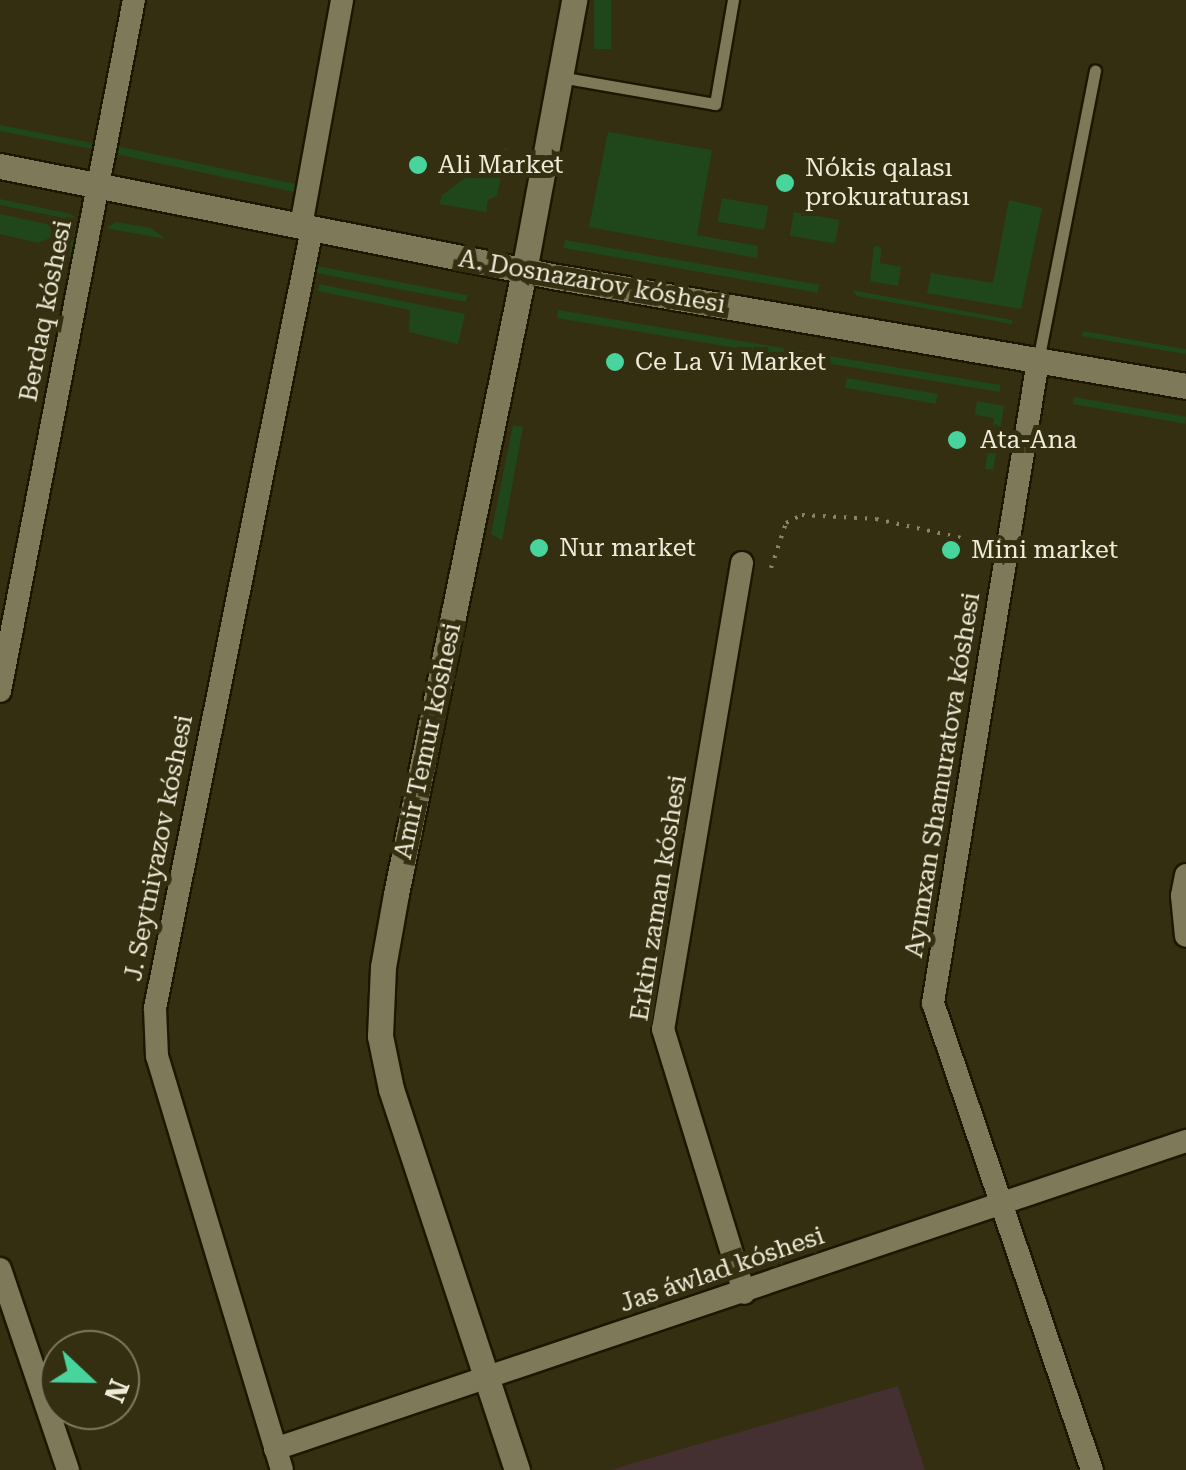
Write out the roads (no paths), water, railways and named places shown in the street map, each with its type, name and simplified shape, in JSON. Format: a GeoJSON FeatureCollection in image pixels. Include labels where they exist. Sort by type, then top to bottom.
{"type":"FeatureCollection","features":[{"type":"Feature","properties":{"kind":"main road","name":"Amir Temur kóshesi"},"geometry":{"type":"LineString","coordinates":[[517,1470],[392,1089],[380,1036],[383,967],[396,894],[524,271],[574,0]]}},
{"type":"Feature","properties":{"kind":"main road","name":"A. Dosnazarov kóshesi"},"geometry":{"type":"LineString","coordinates":[[0,166],[524,271],[1186,386]]}},
{"type":"Feature","properties":{"kind":"street","name":"Berdaq kóshesi"},"geometry":{"type":"LineString","coordinates":[[0,691],[134,0]]}},
{"type":"Feature","properties":{"kind":"street","name":"J. Seytniyazov kóshesi"},"geometry":{"type":"LineString","coordinates":[[278,1459],[156,1056],[155,1008],[306,227],[342,0]]}},
{"type":"Feature","properties":{"kind":"street","name":"Ayımxan Shamuratova kóshesi"},"geometry":{"type":"LineString","coordinates":[[1038,361],[934,1003],[1092,1470]]}},
{"type":"Feature","properties":{"kind":"street","name":"Erkin zaman kóshesi"},"geometry":{"type":"LineString","coordinates":[[742,564],[663,1029],[744,1293]]}},
{"type":"Feature","properties":{"kind":"street"},"geometry":{"type":"LineString","coordinates":[[1186,875],[1182,896],[1186,936]]}},
{"type":"Feature","properties":{"kind":"street","name":"Jas áwlad kóshesi"},"geometry":{"type":"LineString","coordinates":[[278,1459],[486,1380],[1002,1200],[1186,1142]]}},
{"type":"Feature","properties":{"kind":"street"},"geometry":{"type":"LineString","coordinates":[[0,1270],[68,1470]]}},
{"type":"Feature","properties":{"kind":"lane"},"geometry":{"type":"LineString","coordinates":[[560,76],[715,104],[733,0]]}},
{"type":"Feature","properties":{"kind":"lane","name":"Ayımxan Shamuratova kóshesi"},"geometry":{"type":"LineString","coordinates":[[1038,361],[1095,71]]}},
{"type":"Feature","properties":{"kind":"place","name":"Ali Market"},"geometry":{"type":"Point","coordinates":[418,165]}},
{"type":"Feature","properties":{"kind":"place","name":"Nókis qalası prokuraturası"},"geometry":{"type":"Point","coordinates":[785,183]}},
{"type":"Feature","properties":{"kind":"place","name":"Ce La Vi Market"},"geometry":{"type":"Point","coordinates":[615,362]}},
{"type":"Feature","properties":{"kind":"place","name":"Ata-Ana"},"geometry":{"type":"Point","coordinates":[957,440]}},
{"type":"Feature","properties":{"kind":"place","name":"Nur market"},"geometry":{"type":"Point","coordinates":[539,548]}},
{"type":"Feature","properties":{"kind":"place","name":"Mini market"},"geometry":{"type":"Point","coordinates":[951,550]}}]}
